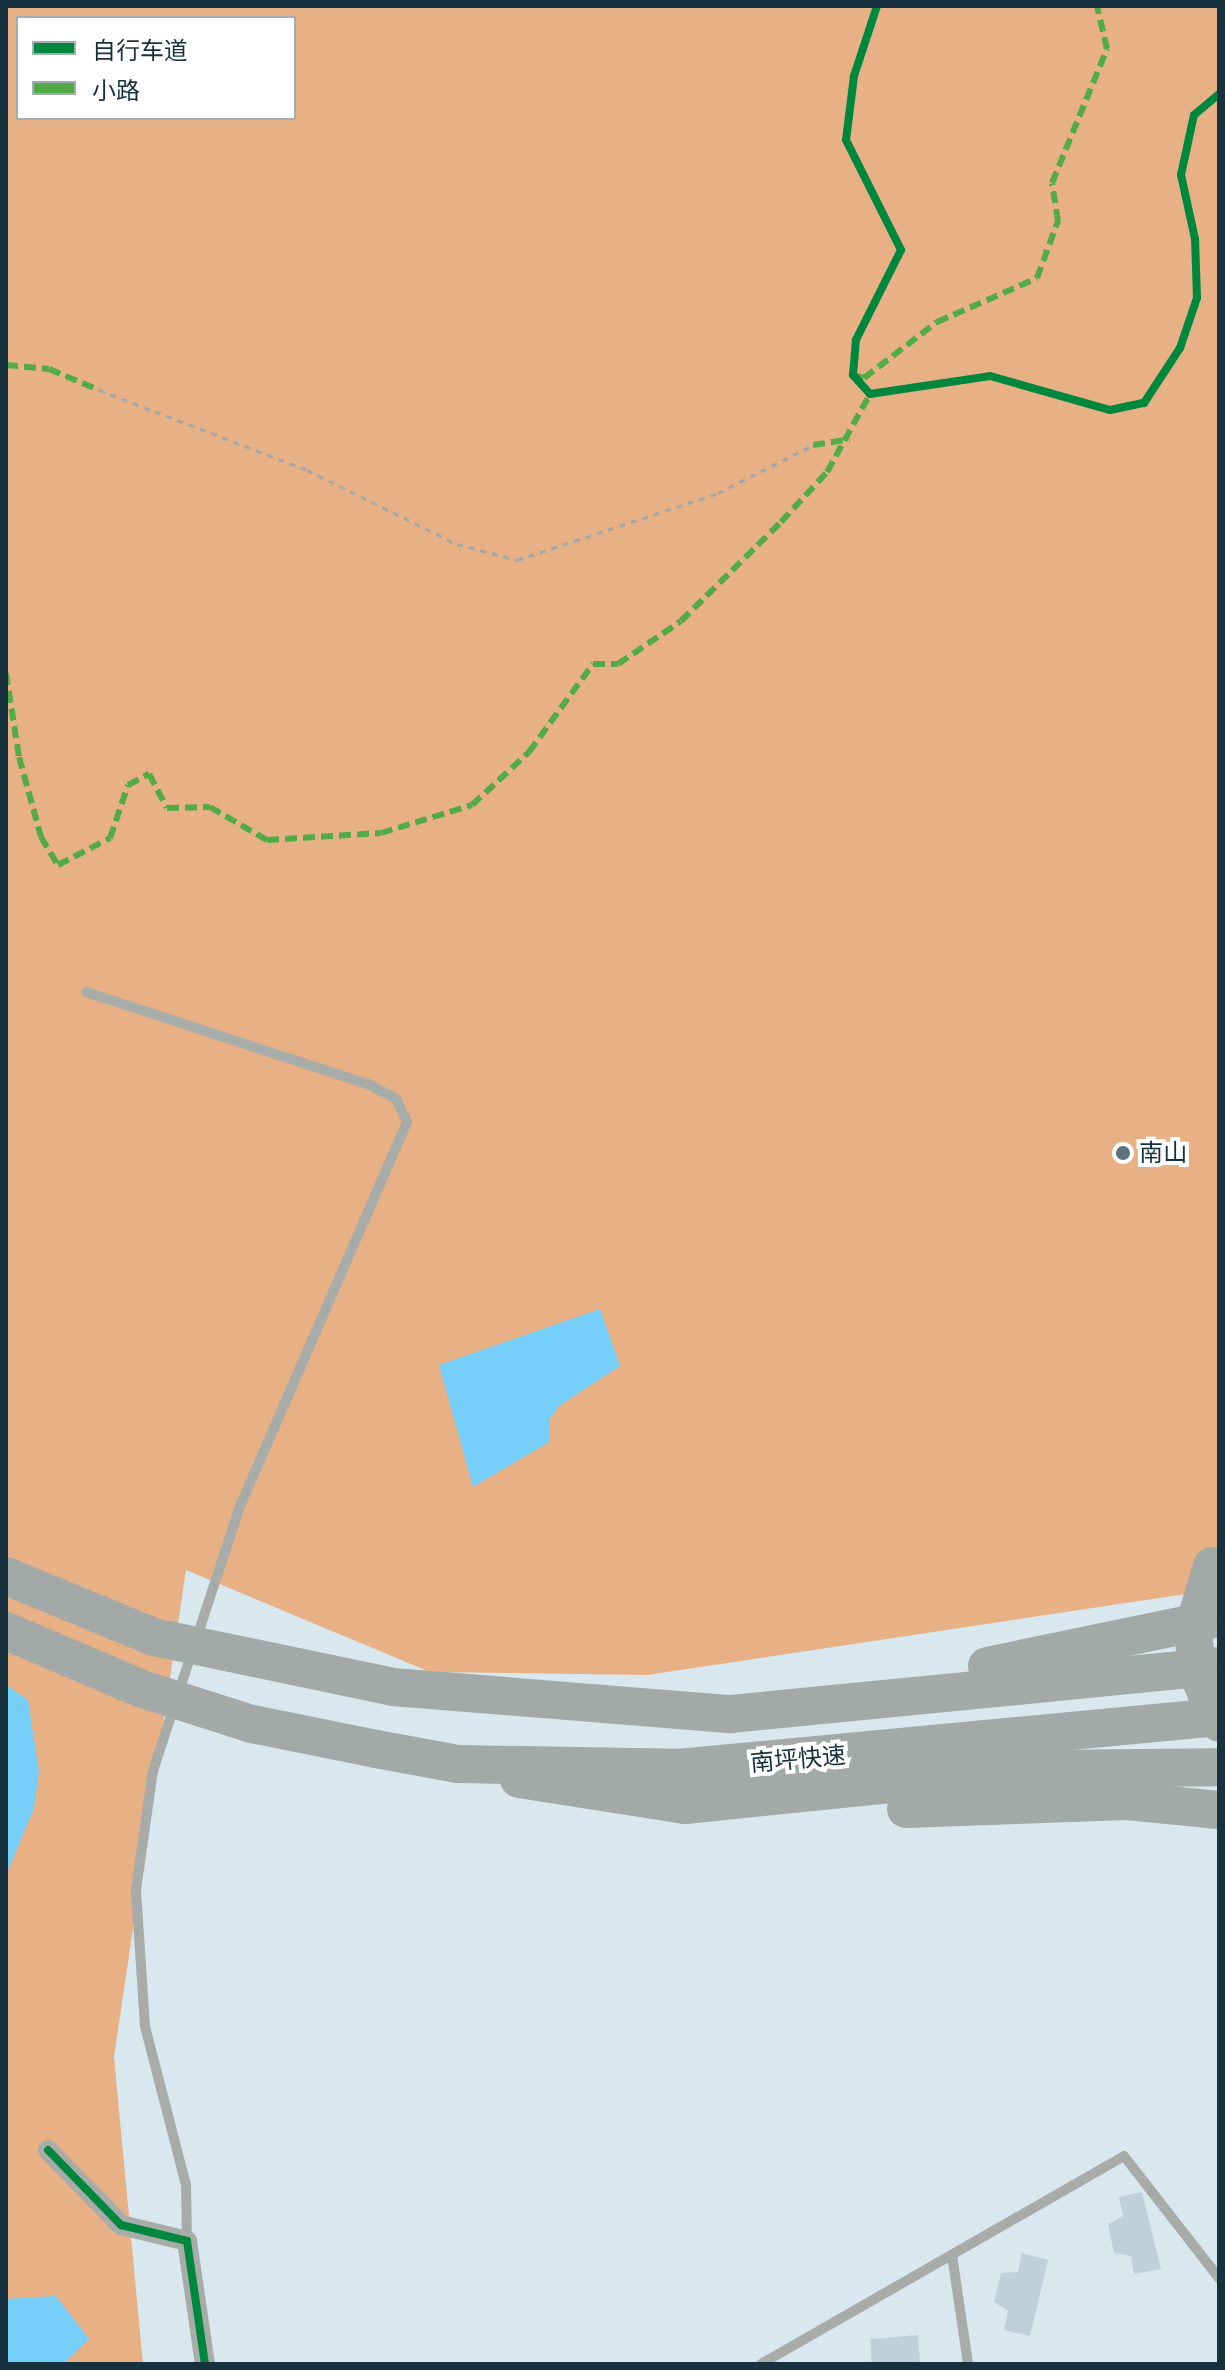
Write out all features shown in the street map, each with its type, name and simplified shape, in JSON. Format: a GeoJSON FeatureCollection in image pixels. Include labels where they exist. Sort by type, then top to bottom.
{"type":"FeatureCollection","features":[{"type":"Feature","properties":{"kind":"highway"},"geometry":{"type":"LineString","coordinates":[[1216,1560],[1193,1630],[1197,1671],[1219,1720]]}},
{"type":"Feature","properties":{"kind":"highway","name":"南坪快速"},"geometry":{"type":"LineString","coordinates":[[6,1576],[154,1637],[393,1687],[731,1714],[1219,1666]]}},
{"type":"Feature","properties":{"kind":"highway"},"geometry":{"type":"LineString","coordinates":[[888,1697],[1011,1659],[1219,1618]]}},
{"type":"Feature","properties":{"kind":"highway","name":"南坪快速"},"geometry":{"type":"LineString","coordinates":[[6,1631],[142,1689],[252,1724],[458,1764],[780,1763],[1043,1729],[1219,1720]]}},
{"type":"Feature","properties":{"kind":"highway"},"geometry":{"type":"LineString","coordinates":[[458,1764],[631,1800],[755,1802],[869,1809],[1127,1801],[1219,1810]]}},
{"type":"Feature","properties":{"kind":"highway"},"geometry":{"type":"LineString","coordinates":[[755,1802],[1041,1769],[1219,1767]]}},
{"type":"Feature","properties":{"kind":"street"},"geometry":{"type":"LineString","coordinates":[[48,2150],[121,2225],[187,2241],[205,2364]]}},
{"type":"Feature","properties":{"kind":"lane"},"geometry":{"type":"LineString","coordinates":[[86,992],[368,1084],[396,1099],[407,1122],[241,1503],[153,1771],[136,1855],[145,2026],[186,2185],[187,2241]]}},
{"type":"Feature","properties":{"kind":"lane"},"geometry":{"type":"LineString","coordinates":[[761,2364],[1124,2156],[1219,2278]]}},
{"type":"Feature","properties":{"kind":"lane"},"geometry":{"type":"LineString","coordinates":[[952,2255],[968,2364]]}},
{"type":"Feature","properties":{"kind":"path"},"geometry":{"type":"LineString","coordinates":[[99,390],[307,470],[457,544],[517,560],[718,493],[813,445]]}},
{"type":"Feature","properties":{"kind":"shaded area"},"geometry":{"type":"Polygon","coordinates":[[[6,6],[1219,6],[1219,1589],[647,1675],[430,1672],[186,1570],[114,2057],[143,2364],[6,2364],[6,6]]]}},
{"type":"Feature","properties":{"kind":"water"},"geometry":{"type":"Polygon","coordinates":[[[600,1309],[620,1366],[559,1406],[549,1420],[549,1442],[473,1487],[439,1365],[600,1309]]]}},
{"type":"Feature","properties":{"kind":"water"},"geometry":{"type":"Polygon","coordinates":[[[6,1685],[28,1700],[39,1772],[34,1808],[7,1873],[6,1916],[6,1685]]]}},
{"type":"Feature","properties":{"kind":"water"},"geometry":{"type":"Polygon","coordinates":[[[56,2296],[89,2339],[63,2364],[6,2364],[6,2299],[56,2296]]]}},
{"type":"Feature","properties":{"kind":"building"},"geometry":{"type":"Polygon","coordinates":[[[1142,2192],[1161,2269],[1134,2274],[1131,2256],[1114,2253],[1108,2224],[1123,2216],[1119,2197],[1142,2192]]]}},
{"type":"Feature","properties":{"kind":"building"},"geometry":{"type":"Polygon","coordinates":[[[1022,2253],[1048,2260],[1030,2336],[1004,2330],[1008,2311],[994,2302],[1001,2273],[1018,2272],[1022,2253]]]}},
{"type":"Feature","properties":{"kind":"building"},"geometry":{"type":"Polygon","coordinates":[[[918,2335],[920,2364],[872,2364],[870,2339],[918,2335]]]}},
{"type":"Feature","properties":{"kind":"marked path"},"geometry":{"type":"LineString","coordinates":[[853,375],[864,378],[937,322],[1037,278],[1058,221],[1052,183],[1107,49],[1097,6]]}},
{"type":"Feature","properties":{"kind":"marked path"},"geometry":{"type":"LineString","coordinates":[[6,365],[49,369],[99,390]]}},
{"type":"Feature","properties":{"kind":"marked path"},"geometry":{"type":"LineString","coordinates":[[6,673],[19,757],[41,837],[58,865],[110,838],[128,785],[149,774],[167,808],[210,807],[267,840],[381,833],[472,805],[529,752],[593,664],[618,664],[681,621],[781,522],[827,472],[870,394]]}},
{"type":"Feature","properties":{"kind":"marked path"},"geometry":{"type":"LineString","coordinates":[[813,445],[850,439]]}},
{"type":"Feature","properties":{"kind":"cycle path"},"geometry":{"type":"LineString","coordinates":[[877,6],[854,76],[846,140],[901,250],[856,340],[853,375],[870,394],[990,376],[1110,410],[1144,403],[1180,348],[1197,298],[1195,239],[1181,175],[1194,115],[1219,94]]}},
{"type":"Feature","properties":{"kind":"cycle path"},"geometry":{"type":"LineString","coordinates":[[48,2150],[121,2225],[187,2241],[205,2364]]}},
{"type":"Feature","properties":{"kind":"place","name":"南山"},"geometry":{"type":"Point","coordinates":[1123,1153]}}]}
